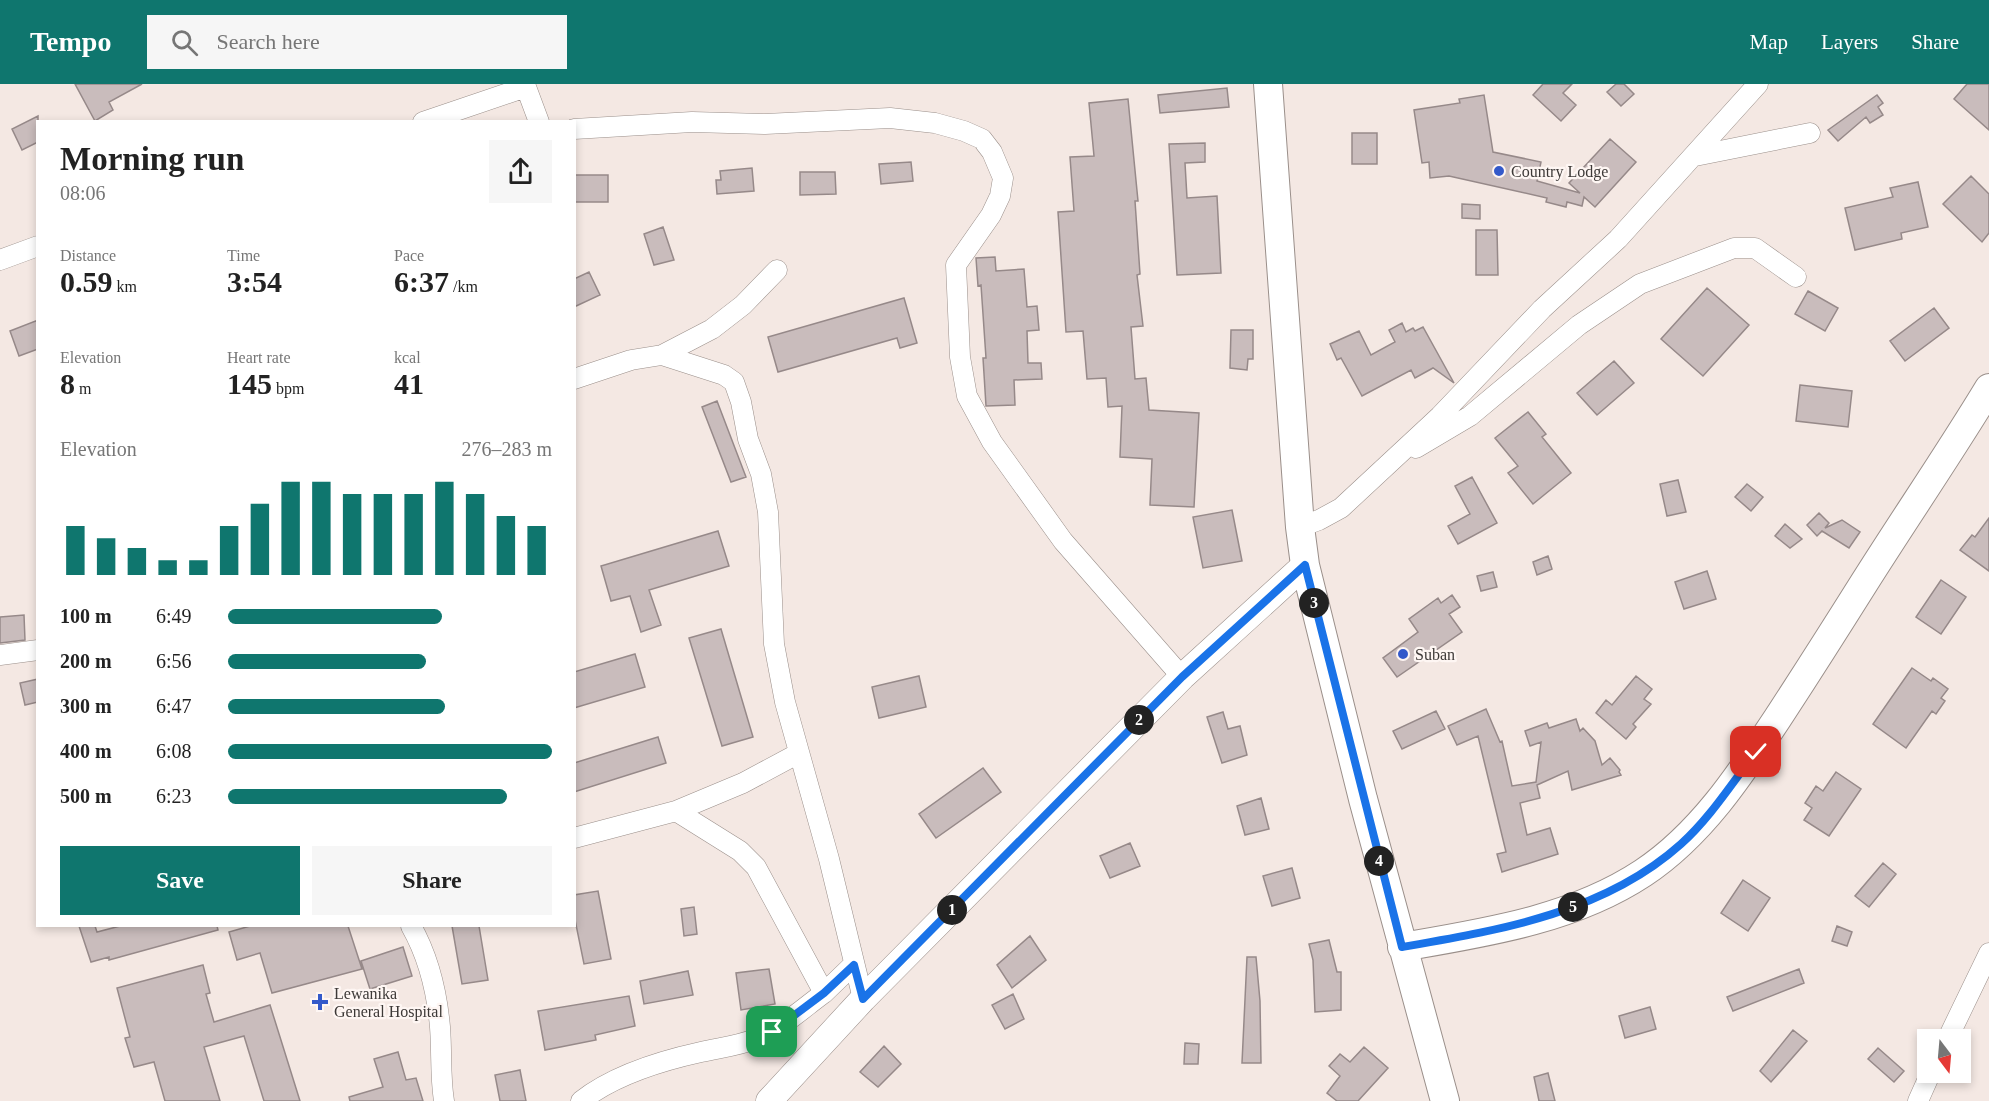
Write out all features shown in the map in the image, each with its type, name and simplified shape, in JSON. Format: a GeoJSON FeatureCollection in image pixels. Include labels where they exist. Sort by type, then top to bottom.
{"type":"FeatureCollection","features":[{"type":"Feature","properties":{"kind":"main road"},"geometry":{"type":"LineString","coordinates":[[1268,84],[1300,527],[1305,565],[1402,947],[1445,1101]]}},
{"type":"Feature","properties":{"kind":"main road"},"geometry":{"type":"LineString","coordinates":[[1402,947],[1517,925],[1563,911],[1606,894],[1643,873],[1681,844],[1707,816],[1756,752],[1989,388]]}},
{"type":"Feature","properties":{"kind":"street"},"geometry":{"type":"LineString","coordinates":[[1300,527],[1341,508],[1440,416],[1542,309],[1618,239],[1758,84]]}},
{"type":"Feature","properties":{"kind":"street"},"geometry":{"type":"LineString","coordinates":[[429,120],[525,86],[538,120]]}},
{"type":"Feature","properties":{"kind":"street"},"geometry":{"type":"LineString","coordinates":[[576,129],[692,122],[765,124],[890,118],[935,123],[982,139],[992,152],[1004,178],[1000,196],[991,215],[956,266],[960,357],[967,396],[992,442],[1064,541],[1182,677]]}},
{"type":"Feature","properties":{"kind":"street"},"geometry":{"type":"LineString","coordinates":[[1695,156],[1810,133]]}},
{"type":"Feature","properties":{"kind":"street"},"geometry":{"type":"LineString","coordinates":[[0,260],[36,247]]}},
{"type":"Feature","properties":{"kind":"street"},"geometry":{"type":"LineString","coordinates":[[1399,454],[1421,446],[1470,416],[1579,325],[1640,284],[1734,248],[1755,248],[1796,277]]}},
{"type":"Feature","properties":{"kind":"street"},"geometry":{"type":"LineString","coordinates":[[576,378],[632,360],[662,355],[712,329],[743,305],[777,270]]}},
{"type":"Feature","properties":{"kind":"street"},"geometry":{"type":"LineString","coordinates":[[662,355],[724,375],[734,382],[741,402],[768,512],[774,644],[785,702],[829,859],[863,999]]}},
{"type":"Feature","properties":{"kind":"street"},"geometry":{"type":"LineString","coordinates":[[769,1101],[863,999],[1182,677],[1305,565]]}},
{"type":"Feature","properties":{"kind":"street"},"geometry":{"type":"LineString","coordinates":[[0,655],[36,650]]}},
{"type":"Feature","properties":{"kind":"street"},"geometry":{"type":"LineString","coordinates":[[576,837],[676,811],[743,783],[799,753]]}},
{"type":"Feature","properties":{"kind":"street"},"geometry":{"type":"LineString","coordinates":[[676,811],[740,851],[756,867],[824,993]]}},
{"type":"Feature","properties":{"kind":"street"},"geometry":{"type":"LineString","coordinates":[[412,927],[418,938],[432,980],[440,1028],[444,1101]]}},
{"type":"Feature","properties":{"kind":"street"},"geometry":{"type":"LineString","coordinates":[[1952,1029],[1989,953]]}},
{"type":"Feature","properties":{"kind":"street"},"geometry":{"type":"LineString","coordinates":[[581,1101],[596,1089],[640,1070],[697,1053],[752,1041],[772,1032],[824,993],[854,965]]}},
{"type":"Feature","properties":{"kind":"street"},"geometry":{"type":"LineString","coordinates":[[1918,1101],[1927,1083]]}},
{"type":"Feature","properties":{"kind":"building"},"geometry":{"type":"Polygon","coordinates":[[[75,84],[142,84],[109,102],[113,110],[94,120],[75,84]]]}},
{"type":"Feature","properties":{"kind":"building"},"geometry":{"type":"Polygon","coordinates":[[[1543,84],[1572,84],[1563,93],[1576,105],[1561,121],[1533,95],[1543,84]]]}},
{"type":"Feature","properties":{"kind":"building"},"geometry":{"type":"Polygon","coordinates":[[[1616,84],[1624,84],[1634,94],[1621,106],[1607,92],[1616,84]]]}},
{"type":"Feature","properties":{"kind":"building"},"geometry":{"type":"Polygon","coordinates":[[[1967,84],[1989,84],[1989,130],[1954,99],[1967,84]]]}},
{"type":"Feature","properties":{"kind":"building"},"geometry":{"type":"Polygon","coordinates":[[[1227,88],[1229,107],[1160,113],[1158,95],[1227,88]]]}},
{"type":"Feature","properties":{"kind":"building"},"geometry":{"type":"Polygon","coordinates":[[[1484,95],[1493,152],[1541,162],[1537,181],[1580,193],[1569,183],[1610,139],[1636,162],[1595,207],[1584,197],[1582,206],[1567,202],[1566,207],[1546,202],[1547,198],[1449,176],[1430,178],[1429,162],[1422,163],[1414,110],[1460,103],[1459,99],[1484,95]]]}},
{"type":"Feature","properties":{"kind":"building"},"geometry":{"type":"Polygon","coordinates":[[[1877,95],[1883,103],[1878,107],[1883,115],[1870,123],[1866,117],[1838,141],[1828,130],[1877,95]]]}},
{"type":"Feature","properties":{"kind":"building"},"geometry":{"type":"Polygon","coordinates":[[[1128,99],[1138,201],[1135,201],[1140,274],[1137,275],[1143,326],[1131,327],[1135,379],[1146,378],[1149,410],[1199,413],[1194,507],[1150,505],[1152,459],[1120,457],[1122,406],[1108,407],[1106,378],[1087,379],[1083,331],[1066,332],[1058,212],[1074,211],[1070,157],[1094,156],[1089,103],[1128,99]]]}},
{"type":"Feature","properties":{"kind":"building"},"geometry":{"type":"Polygon","coordinates":[[[38,116],[36,143],[22,150],[12,129],[38,116]]]}},
{"type":"Feature","properties":{"kind":"building"},"geometry":{"type":"Polygon","coordinates":[[[1352,133],[1377,133],[1377,164],[1352,164],[1352,133]]]}},
{"type":"Feature","properties":{"kind":"building"},"geometry":{"type":"Polygon","coordinates":[[[1205,143],[1205,162],[1185,163],[1187,198],[1217,196],[1221,273],[1177,275],[1169,144],[1205,143]]]}},
{"type":"Feature","properties":{"kind":"building"},"geometry":{"type":"Polygon","coordinates":[[[911,162],[913,181],[881,184],[879,164],[911,162]]]}},
{"type":"Feature","properties":{"kind":"building"},"geometry":{"type":"Polygon","coordinates":[[[752,168],[754,191],[717,194],[716,180],[721,180],[720,171],[752,168]]]}},
{"type":"Feature","properties":{"kind":"building"},"geometry":{"type":"Polygon","coordinates":[[[800,172],[835,172],[836,194],[800,195],[800,172]]]}},
{"type":"Feature","properties":{"kind":"building"},"geometry":{"type":"Polygon","coordinates":[[[576,175],[608,175],[608,202],[576,202],[576,175]]]}},
{"type":"Feature","properties":{"kind":"building"},"geometry":{"type":"Polygon","coordinates":[[[1971,176],[1989,194],[1989,233],[1982,242],[1943,204],[1971,176]]]}},
{"type":"Feature","properties":{"kind":"building"},"geometry":{"type":"Polygon","coordinates":[[[1918,182],[1928,227],[1901,233],[1902,239],[1855,250],[1845,208],[1893,197],[1890,188],[1918,182]]]}},
{"type":"Feature","properties":{"kind":"building"},"geometry":{"type":"Polygon","coordinates":[[[1462,204],[1480,205],[1480,219],[1462,218],[1462,204]]]}},
{"type":"Feature","properties":{"kind":"building"},"geometry":{"type":"Polygon","coordinates":[[[663,227],[674,260],[654,265],[644,234],[663,227]]]}},
{"type":"Feature","properties":{"kind":"building"},"geometry":{"type":"Polygon","coordinates":[[[1476,230],[1497,230],[1498,275],[1476,275],[1476,230]]]}},
{"type":"Feature","properties":{"kind":"building"},"geometry":{"type":"Polygon","coordinates":[[[995,257],[996,271],[1024,269],[1027,307],[1037,306],[1039,330],[1027,331],[1028,363],[1041,363],[1042,379],[1014,380],[1015,405],[986,406],[983,358],[986,358],[981,285],[978,286],[976,258],[995,257]]]}},
{"type":"Feature","properties":{"kind":"building"},"geometry":{"type":"Polygon","coordinates":[[[589,272],[600,295],[576,306],[576,278],[589,272]]]}},
{"type":"Feature","properties":{"kind":"building"},"geometry":{"type":"Polygon","coordinates":[[[1707,288],[1749,325],[1703,376],[1661,339],[1707,288]]]}},
{"type":"Feature","properties":{"kind":"building"},"geometry":{"type":"Polygon","coordinates":[[[1808,291],[1838,308],[1825,331],[1795,314],[1808,291]]]}},
{"type":"Feature","properties":{"kind":"building"},"geometry":{"type":"Polygon","coordinates":[[[904,298],[917,343],[900,348],[897,338],[778,372],[768,337],[904,298]]]}},
{"type":"Feature","properties":{"kind":"building"},"geometry":{"type":"Polygon","coordinates":[[[1934,308],[1949,328],[1905,361],[1890,341],[1934,308]]]}},
{"type":"Feature","properties":{"kind":"building"},"geometry":{"type":"Polygon","coordinates":[[[36,321],[36,350],[19,356],[10,331],[36,321]]]}},
{"type":"Feature","properties":{"kind":"building"},"geometry":{"type":"Polygon","coordinates":[[[1402,323],[1406,332],[1413,328],[1415,331],[1423,327],[1454,383],[1433,368],[1415,378],[1411,370],[1362,396],[1341,358],[1337,360],[1330,344],[1359,331],[1371,355],[1395,342],[1389,330],[1402,323]]]}},
{"type":"Feature","properties":{"kind":"building"},"geometry":{"type":"Polygon","coordinates":[[[1231,330],[1253,330],[1253,359],[1248,359],[1247,370],[1230,368],[1231,330]]]}},
{"type":"Feature","properties":{"kind":"building"},"geometry":{"type":"Polygon","coordinates":[[[1614,361],[1634,383],[1597,415],[1577,393],[1614,361]]]}},
{"type":"Feature","properties":{"kind":"building"},"geometry":{"type":"Polygon","coordinates":[[[1800,385],[1852,391],[1848,427],[1796,421],[1800,385]]]}},
{"type":"Feature","properties":{"kind":"building"},"geometry":{"type":"Polygon","coordinates":[[[717,401],[746,477],[731,482],[702,407],[717,401]]]}},
{"type":"Feature","properties":{"kind":"building"},"geometry":{"type":"Polygon","coordinates":[[[1528,412],[1546,434],[1542,437],[1571,473],[1533,504],[1508,473],[1518,466],[1495,438],[1528,412]]]}},
{"type":"Feature","properties":{"kind":"building"},"geometry":{"type":"Polygon","coordinates":[[[1472,477],[1497,523],[1458,544],[1448,526],[1470,514],[1455,486],[1472,477]]]}},
{"type":"Feature","properties":{"kind":"building"},"geometry":{"type":"Polygon","coordinates":[[[1678,480],[1686,512],[1667,516],[1660,484],[1678,480]]]}},
{"type":"Feature","properties":{"kind":"building"},"geometry":{"type":"Polygon","coordinates":[[[1747,484],[1763,497],[1751,511],[1735,497],[1747,484]]]}},
{"type":"Feature","properties":{"kind":"building"},"geometry":{"type":"Polygon","coordinates":[[[1232,510],[1242,561],[1203,568],[1193,517],[1232,510]]]}},
{"type":"Feature","properties":{"kind":"building"},"geometry":{"type":"Polygon","coordinates":[[[1819,513],[1829,523],[1825,528],[1842,520],[1860,532],[1849,548],[1822,531],[1817,536],[1807,525],[1819,513]]]}},
{"type":"Feature","properties":{"kind":"building"},"geometry":{"type":"Polygon","coordinates":[[[1989,518],[1989,571],[1960,550],[1972,535],[1975,537],[1989,518]]]}},
{"type":"Feature","properties":{"kind":"building"},"geometry":{"type":"Polygon","coordinates":[[[1785,524],[1802,539],[1790,548],[1775,536],[1785,524]]]}},
{"type":"Feature","properties":{"kind":"building"},"geometry":{"type":"Polygon","coordinates":[[[718,531],[729,566],[649,590],[661,625],[641,632],[630,596],[611,601],[601,566],[718,531]]]}},
{"type":"Feature","properties":{"kind":"building"},"geometry":{"type":"Polygon","coordinates":[[[1548,556],[1552,569],[1537,575],[1533,562],[1548,556]]]}},
{"type":"Feature","properties":{"kind":"building"},"geometry":{"type":"Polygon","coordinates":[[[1707,571],[1716,599],[1684,609],[1675,582],[1707,571]]]}},
{"type":"Feature","properties":{"kind":"building"},"geometry":{"type":"Polygon","coordinates":[[[1493,572],[1497,587],[1481,591],[1477,576],[1493,572]]]}},
{"type":"Feature","properties":{"kind":"building"},"geometry":{"type":"Polygon","coordinates":[[[1941,580],[1966,597],[1941,634],[1916,617],[1941,580]]]}},
{"type":"Feature","properties":{"kind":"building"},"geometry":{"type":"Polygon","coordinates":[[[1452,595],[1460,607],[1449,614],[1462,632],[1397,677],[1383,658],[1418,632],[1409,619],[1438,598],[1441,603],[1452,595]]]}},
{"type":"Feature","properties":{"kind":"building"},"geometry":{"type":"Polygon","coordinates":[[[24,615],[25,640],[0,643],[0,617],[24,615]]]}},
{"type":"Feature","properties":{"kind":"building"},"geometry":{"type":"Polygon","coordinates":[[[721,629],[753,737],[722,746],[689,638],[721,629]]]}},
{"type":"Feature","properties":{"kind":"building"},"geometry":{"type":"Polygon","coordinates":[[[635,654],[645,687],[576,707],[576,671],[635,654]]]}},
{"type":"Feature","properties":{"kind":"building"},"geometry":{"type":"Polygon","coordinates":[[[1912,668],[1931,681],[1933,678],[1948,689],[1941,698],[1945,701],[1936,714],[1932,711],[1906,748],[1873,724],[1912,668]]]}},
{"type":"Feature","properties":{"kind":"building"},"geometry":{"type":"Polygon","coordinates":[[[919,676],[926,707],[879,718],[872,687],[919,676]]]}},
{"type":"Feature","properties":{"kind":"building"},"geometry":{"type":"Polygon","coordinates":[[[1636,676],[1652,689],[1644,699],[1651,704],[1633,724],[1636,727],[1626,739],[1596,713],[1606,700],[1612,705],[1636,676]]]}},
{"type":"Feature","properties":{"kind":"building"},"geometry":{"type":"Polygon","coordinates":[[[36,679],[36,702],[25,705],[20,683],[36,679]]]}},
{"type":"Feature","properties":{"kind":"building"},"geometry":{"type":"Polygon","coordinates":[[[1486,709],[1500,742],[1502,741],[1512,786],[1536,782],[1541,742],[1530,746],[1525,731],[1547,723],[1549,728],[1576,719],[1580,731],[1583,728],[1595,741],[1602,765],[1610,758],[1620,770],[1621,775],[1572,790],[1568,771],[1537,785],[1540,798],[1520,803],[1527,835],[1550,828],[1558,854],[1502,872],[1497,854],[1506,852],[1478,736],[1457,745],[1448,726],[1486,709]]]}},
{"type":"Feature","properties":{"kind":"building"},"geometry":{"type":"Polygon","coordinates":[[[1436,711],[1445,729],[1402,749],[1393,731],[1436,711]]]}},
{"type":"Feature","properties":{"kind":"building"},"geometry":{"type":"Polygon","coordinates":[[[1223,712],[1228,729],[1240,726],[1247,755],[1222,763],[1207,717],[1223,712]]]}},
{"type":"Feature","properties":{"kind":"building"},"geometry":{"type":"Polygon","coordinates":[[[658,737],[666,763],[576,791],[576,762],[658,737]]]}},
{"type":"Feature","properties":{"kind":"building"},"geometry":{"type":"Polygon","coordinates":[[[983,768],[1001,792],[936,838],[919,814],[983,768]]]}},
{"type":"Feature","properties":{"kind":"building"},"geometry":{"type":"Polygon","coordinates":[[[1836,772],[1861,789],[1829,836],[1804,820],[1812,808],[1805,803],[1816,786],[1823,791],[1836,772]]]}},
{"type":"Feature","properties":{"kind":"building"},"geometry":{"type":"Polygon","coordinates":[[[1261,798],[1269,829],[1245,835],[1237,806],[1261,798]]]}},
{"type":"Feature","properties":{"kind":"building"},"geometry":{"type":"Polygon","coordinates":[[[1130,843],[1140,866],[1110,878],[1100,856],[1130,843]]]}},
{"type":"Feature","properties":{"kind":"building"},"geometry":{"type":"Polygon","coordinates":[[[1883,863],[1896,874],[1869,907],[1855,896],[1883,863]]]}},
{"type":"Feature","properties":{"kind":"building"},"geometry":{"type":"Polygon","coordinates":[[[1292,868],[1300,898],[1272,906],[1263,876],[1292,868]]]}},
{"type":"Feature","properties":{"kind":"building"},"geometry":{"type":"Polygon","coordinates":[[[1743,880],[1770,898],[1748,931],[1721,913],[1743,880]]]}},
{"type":"Feature","properties":{"kind":"building"},"geometry":{"type":"Polygon","coordinates":[[[598,891],[611,959],[584,964],[576,925],[576,895],[598,891]]]}},
{"type":"Feature","properties":{"kind":"building"},"geometry":{"type":"Polygon","coordinates":[[[694,907],[697,934],[684,936],[681,909],[694,907]]]}},
{"type":"Feature","properties":{"kind":"building"},"geometry":{"type":"Polygon","coordinates":[[[1837,926],[1852,932],[1847,946],[1832,941],[1837,926]]]}},
{"type":"Feature","properties":{"kind":"building"},"geometry":{"type":"Polygon","coordinates":[[[79,927],[95,927],[97,932],[116,927],[217,927],[218,930],[109,960],[109,957],[91,962],[79,927]]]}},
{"type":"Feature","properties":{"kind":"building"},"geometry":{"type":"Polygon","coordinates":[[[246,927],[348,927],[362,969],[272,993],[260,953],[237,960],[229,932],[246,927]]]}},
{"type":"Feature","properties":{"kind":"building"},"geometry":{"type":"Polygon","coordinates":[[[452,927],[479,927],[488,980],[462,984],[452,927]]]}},
{"type":"Feature","properties":{"kind":"building"},"geometry":{"type":"Polygon","coordinates":[[[1030,936],[1046,960],[1012,988],[997,965],[1030,936]]]}},
{"type":"Feature","properties":{"kind":"building"},"geometry":{"type":"Polygon","coordinates":[[[1329,940],[1337,972],[1341,972],[1341,1010],[1315,1012],[1313,960],[1309,944],[1329,940]]]}},
{"type":"Feature","properties":{"kind":"building"},"geometry":{"type":"Polygon","coordinates":[[[403,947],[412,976],[370,989],[361,961],[403,947]]]}},
{"type":"Feature","properties":{"kind":"building"},"geometry":{"type":"Polygon","coordinates":[[[1247,957],[1256,957],[1260,1001],[1261,1063],[1242,1063],[1247,957]]]}},
{"type":"Feature","properties":{"kind":"building"},"geometry":{"type":"Polygon","coordinates":[[[203,965],[210,993],[206,994],[214,1022],[270,1005],[300,1101],[264,1101],[244,1036],[204,1047],[220,1101],[165,1101],[154,1062],[134,1067],[125,1038],[130,1037],[117,988],[203,965]]]}},
{"type":"Feature","properties":{"kind":"building"},"geometry":{"type":"Polygon","coordinates":[[[769,969],[775,1004],[741,1010],[736,973],[769,969]]]}},
{"type":"Feature","properties":{"kind":"building"},"geometry":{"type":"Polygon","coordinates":[[[1799,969],[1804,983],[1733,1011],[1727,997],[1799,969]]]}},
{"type":"Feature","properties":{"kind":"building"},"geometry":{"type":"Polygon","coordinates":[[[688,971],[693,995],[644,1004],[640,981],[688,971]]]}},
{"type":"Feature","properties":{"kind":"building"},"geometry":{"type":"Polygon","coordinates":[[[1013,994],[1024,1019],[1005,1029],[992,1005],[1013,994]]]}},
{"type":"Feature","properties":{"kind":"building"},"geometry":{"type":"Polygon","coordinates":[[[629,996],[635,1026],[595,1035],[596,1040],[545,1050],[538,1011],[629,996]]]}},
{"type":"Feature","properties":{"kind":"building"},"geometry":{"type":"Polygon","coordinates":[[[1650,1007],[1656,1029],[1625,1038],[1619,1016],[1650,1007]]]}},
{"type":"Feature","properties":{"kind":"building"},"geometry":{"type":"Polygon","coordinates":[[[1793,1030],[1807,1041],[1771,1082],[1760,1071],[1793,1030]]]}},
{"type":"Feature","properties":{"kind":"building"},"geometry":{"type":"Polygon","coordinates":[[[1185,1043],[1199,1044],[1198,1064],[1184,1064],[1185,1043]]]}},
{"type":"Feature","properties":{"kind":"building"},"geometry":{"type":"Polygon","coordinates":[[[884,1046],[901,1064],[878,1087],[860,1072],[884,1046]]]}},
{"type":"Feature","properties":{"kind":"building"},"geometry":{"type":"Polygon","coordinates":[[[1364,1047],[1388,1068],[1358,1101],[1337,1101],[1327,1093],[1340,1076],[1329,1066],[1340,1054],[1350,1062],[1364,1047]]]}},
{"type":"Feature","properties":{"kind":"building"},"geometry":{"type":"Polygon","coordinates":[[[1878,1048],[1904,1071],[1894,1082],[1868,1059],[1878,1048]]]}},
{"type":"Feature","properties":{"kind":"building"},"geometry":{"type":"Polygon","coordinates":[[[398,1052],[406,1080],[416,1078],[423,1101],[350,1101],[349,1097],[383,1087],[374,1059],[398,1052]]]}},
{"type":"Feature","properties":{"kind":"building"},"geometry":{"type":"Polygon","coordinates":[[[520,1070],[526,1101],[500,1101],[495,1075],[520,1070]]]}},
{"type":"Feature","properties":{"kind":"building"},"geometry":{"type":"Polygon","coordinates":[[[1548,1073],[1555,1101],[1539,1101],[1534,1077],[1548,1073]]]}},
{"type":"Feature","properties":{"kind":"place","name":"Country Lodge"},"geometry":{"type":"Point","coordinates":[1499,171]}},
{"type":"Feature","properties":{"kind":"place","name":"Suban"},"geometry":{"type":"Point","coordinates":[1403,654]}},
{"type":"Feature","properties":{"kind":"place","name":"Lewanika General Hospital"},"geometry":{"type":"Point","coordinates":[320,1002]}},
{"type":"Feature","properties":{"kind":"route"},"geometry":{"type":"LineString","coordinates":[[772,1032],[824,993],[854,965],[863,999],[1182,677],[1254,609],[1305,565],[1402,947],[1517,925],[1563,911],[1606,894],[1643,873],[1681,844],[1707,816],[1756,752]]}}]}
